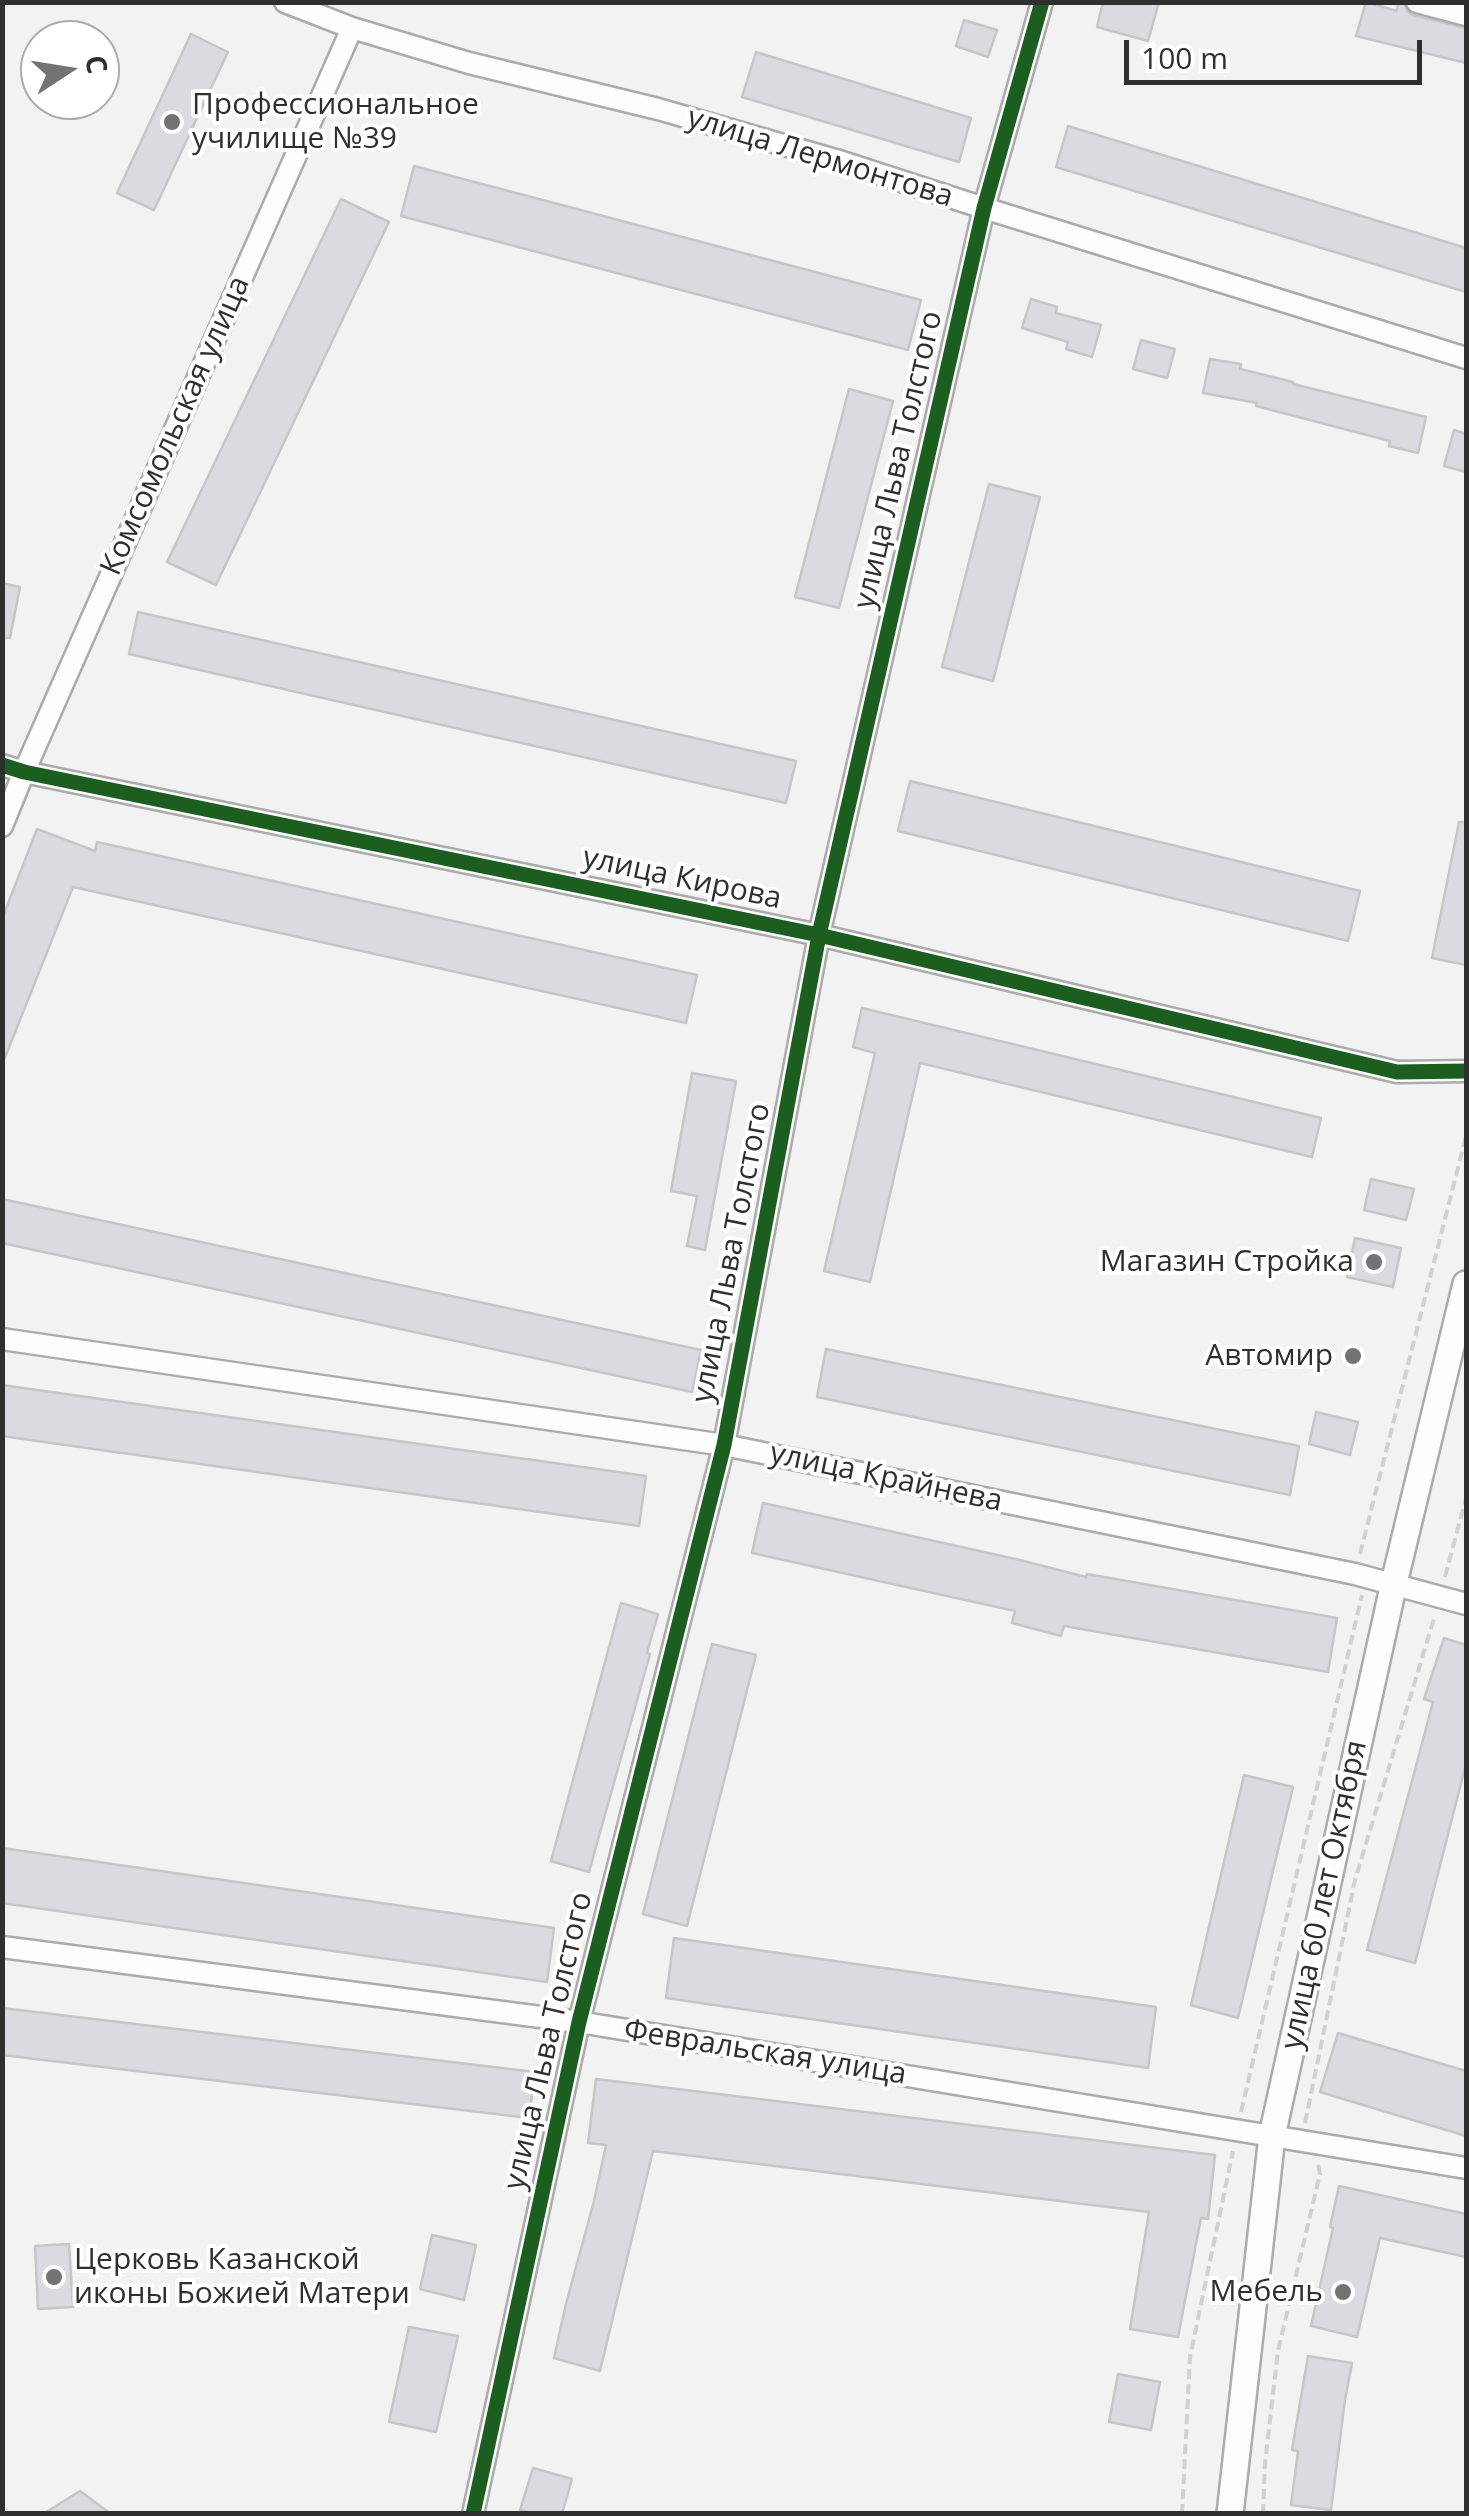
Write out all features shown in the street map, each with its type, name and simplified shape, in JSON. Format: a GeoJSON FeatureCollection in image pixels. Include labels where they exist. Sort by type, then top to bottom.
{"type":"FeatureCollection","features":[{"type":"Feature","properties":{"kind":"main road","name":"улица 60 лет Октября"},"geometry":{"type":"LineString","coordinates":[[1230,2514],[1272,2136],[1394,1583],[1466,1284]]}},
{"type":"Feature","properties":{"kind":"street","name":"улица Лермонтова"},"geometry":{"type":"LineString","coordinates":[[285,2],[352,28],[469,63],[836,160],[1466,358]]}},
{"type":"Feature","properties":{"kind":"street","name":"улица Льва Толстого"},"geometry":{"type":"LineString","coordinates":[[473,2514],[579,2022],[724,1444],[819,935],[984,208],[1042,2]]}},
{"type":"Feature","properties":{"kind":"street"},"geometry":{"type":"LineString","coordinates":[[1417,2],[1466,16]]}},
{"type":"Feature","properties":{"kind":"street","name":"Комсомольская улица"},"geometry":{"type":"LineString","coordinates":[[2,826],[352,28]]}},
{"type":"Feature","properties":{"kind":"street","name":"улица Кирова"},"geometry":{"type":"LineString","coordinates":[[2,765],[819,935],[1398,1072],[1466,1071]]}},
{"type":"Feature","properties":{"kind":"street","name":"улица Крайнева"},"geometry":{"type":"LineString","coordinates":[[2,1339],[724,1444],[1361,1575],[1466,1604]]}},
{"type":"Feature","properties":{"kind":"street","name":"Февральская улица"},"geometry":{"type":"LineString","coordinates":[[2,1947],[579,2022],[1466,2168]]}},
{"type":"Feature","properties":{"kind":"path"},"geometry":{"type":"LineString","coordinates":[[1182,2514],[1190,2356],[1361,1575],[1466,1136]]}},
{"type":"Feature","properties":{"kind":"path"},"geometry":{"type":"LineString","coordinates":[[1263,2514],[1278,2351],[1320,2174],[1317,2152],[1301,2140],[1356,1880],[1466,1498]]}},
{"type":"Feature","properties":{"kind":"building"},"geometry":{"type":"Polygon","coordinates":[[[1103,2],[1159,2],[1148,41],[1097,27],[1103,2]]]}},
{"type":"Feature","properties":{"kind":"building"},"geometry":{"type":"Polygon","coordinates":[[[1366,2],[1397,11],[1398,2],[1404,2],[1413,15],[1466,28],[1466,63],[1356,36],[1366,2]]]}},
{"type":"Feature","properties":{"kind":"building"},"geometry":{"type":"Polygon","coordinates":[[[964,20],[997,30],[988,57],[956,46],[964,20]]]}},
{"type":"Feature","properties":{"kind":"building","name":"Профессиональное училище №39"},"geometry":{"type":"Polygon","coordinates":[[[191,34],[228,52],[154,210],[117,193],[191,34]]]}},
{"type":"Feature","properties":{"kind":"building"},"geometry":{"type":"Polygon","coordinates":[[[756,52],[971,118],[959,162],[742,97],[756,52]]]}},
{"type":"Feature","properties":{"kind":"building"},"geometry":{"type":"Polygon","coordinates":[[[1068,126],[1466,248],[1466,292],[1056,167],[1068,126]]]}},
{"type":"Feature","properties":{"kind":"building"},"geometry":{"type":"Polygon","coordinates":[[[414,166],[921,300],[908,350],[401,216],[414,166]]]}},
{"type":"Feature","properties":{"kind":"building"},"geometry":{"type":"Polygon","coordinates":[[[341,199],[389,222],[216,585],[167,562],[341,199]]]}},
{"type":"Feature","properties":{"kind":"building"},"geometry":{"type":"Polygon","coordinates":[[[1031,299],[1057,307],[1056,313],[1101,325],[1092,357],[1066,349],[1068,342],[1022,328],[1031,299]]]}},
{"type":"Feature","properties":{"kind":"building"},"geometry":{"type":"Polygon","coordinates":[[[1141,340],[1175,349],[1167,378],[1133,369],[1141,340]]]}},
{"type":"Feature","properties":{"kind":"building"},"geometry":{"type":"Polygon","coordinates":[[[1210,359],[1241,364],[1240,369],[1426,417],[1418,453],[1389,446],[1390,441],[1256,406],[1257,403],[1203,393],[1210,359]]]}},
{"type":"Feature","properties":{"kind":"building"},"geometry":{"type":"Polygon","coordinates":[[[849,389],[893,401],[839,608],[795,597],[849,389]]]}},
{"type":"Feature","properties":{"kind":"building"},"geometry":{"type":"Polygon","coordinates":[[[1454,430],[1466,434],[1466,472],[1444,466],[1454,430]]]}},
{"type":"Feature","properties":{"kind":"building"},"geometry":{"type":"Polygon","coordinates":[[[989,484],[1040,497],[993,681],[942,667],[989,484]]]}},
{"type":"Feature","properties":{"kind":"building"},"geometry":{"type":"Polygon","coordinates":[[[2,583],[20,587],[10,638],[2,638],[2,583]]]}},
{"type":"Feature","properties":{"kind":"building"},"geometry":{"type":"Polygon","coordinates":[[[138,612],[796,761],[786,803],[129,654],[138,612]]]}},
{"type":"Feature","properties":{"kind":"building"},"geometry":{"type":"Polygon","coordinates":[[[910,781],[1360,891],[1348,941],[898,831],[910,781]]]}},
{"type":"Feature","properties":{"kind":"building"},"geometry":{"type":"Polygon","coordinates":[[[1459,822],[1466,822],[1466,965],[1432,958],[1459,822]]]}},
{"type":"Feature","properties":{"kind":"building"},"geometry":{"type":"Polygon","coordinates":[[[37,829],[95,851],[97,842],[697,975],[686,1023],[73,887],[2,1065],[2,919],[37,829]]]}},
{"type":"Feature","properties":{"kind":"building"},"geometry":{"type":"Polygon","coordinates":[[[862,1008],[1321,1118],[1312,1157],[920,1063],[870,1282],[824,1271],[875,1053],[853,1047],[862,1008]]]}},
{"type":"Feature","properties":{"kind":"building"},"geometry":{"type":"Polygon","coordinates":[[[692,1073],[736,1081],[705,1250],[687,1246],[697,1196],[671,1191],[692,1073]]]}},
{"type":"Feature","properties":{"kind":"building"},"geometry":{"type":"Polygon","coordinates":[[[1371,1179],[1414,1189],[1406,1220],[1364,1210],[1371,1179]]]}},
{"type":"Feature","properties":{"kind":"building"},"geometry":{"type":"Polygon","coordinates":[[[2,1199],[701,1350],[692,1392],[2,1243],[2,1199]]]}},
{"type":"Feature","properties":{"kind":"building","name":"Магазин Стройка"},"geometry":{"type":"Polygon","coordinates":[[[1355,1238],[1401,1248],[1393,1287],[1347,1277],[1355,1238]]]}},
{"type":"Feature","properties":{"kind":"building"},"geometry":{"type":"Polygon","coordinates":[[[826,1349],[1299,1446],[1290,1495],[817,1397],[826,1349]]]}},
{"type":"Feature","properties":{"kind":"building"},"geometry":{"type":"Polygon","coordinates":[[[2,1385],[646,1476],[639,1526],[2,1436],[2,1385]]]}},
{"type":"Feature","properties":{"kind":"building"},"geometry":{"type":"Polygon","coordinates":[[[1316,1412],[1358,1422],[1350,1455],[1309,1444],[1316,1412]]]}},
{"type":"Feature","properties":{"kind":"building"},"geometry":{"type":"Polygon","coordinates":[[[763,1503],[1086,1577],[1087,1574],[1337,1618],[1328,1672],[1064,1626],[1061,1636],[1012,1623],[1015,1611],[752,1553],[763,1503]]]}},
{"type":"Feature","properties":{"kind":"building"},"geometry":{"type":"Polygon","coordinates":[[[621,1603],[658,1614],[589,1872],[551,1861],[621,1603]]]}},
{"type":"Feature","properties":{"kind":"building"},"geometry":{"type":"Polygon","coordinates":[[[1444,1638],[1466,1645],[1466,1764],[1415,1963],[1367,1950],[1433,1702],[1424,1699],[1444,1638]]]}},
{"type":"Feature","properties":{"kind":"building"},"geometry":{"type":"Polygon","coordinates":[[[712,1644],[756,1655],[687,1926],[643,1914],[712,1644]]]}},
{"type":"Feature","properties":{"kind":"building"},"geometry":{"type":"Polygon","coordinates":[[[1244,1775],[1293,1787],[1238,2018],[1191,2005],[1244,1775]]]}},
{"type":"Feature","properties":{"kind":"building"},"geometry":{"type":"Polygon","coordinates":[[[2,1848],[554,1928],[547,1982],[2,1903],[2,1848]]]}},
{"type":"Feature","properties":{"kind":"building"},"geometry":{"type":"Polygon","coordinates":[[[674,1938],[1156,2007],[1148,2068],[666,1998],[674,1938]]]}},
{"type":"Feature","properties":{"kind":"building"},"geometry":{"type":"Polygon","coordinates":[[[2,2008],[535,2072],[529,2118],[2,2055],[2,2008]]]}},
{"type":"Feature","properties":{"kind":"building"},"geometry":{"type":"Polygon","coordinates":[[[1338,2033],[1466,2071],[1466,2136],[1320,2092],[1338,2033]]]}},
{"type":"Feature","properties":{"kind":"building"},"geometry":{"type":"Polygon","coordinates":[[[596,2079],[1215,2155],[1208,2219],[1201,2218],[1178,2337],[1130,2329],[1149,2212],[653,2151],[600,2371],[554,2358],[606,2145],[588,2143],[596,2079]]]}},
{"type":"Feature","properties":{"kind":"building"},"geometry":{"type":"Polygon","coordinates":[[[1339,2186],[1466,2214],[1466,2257],[1380,2238],[1357,2337],[1311,2326],[1339,2186]]]}},
{"type":"Feature","properties":{"kind":"building"},"geometry":{"type":"Polygon","coordinates":[[[432,2235],[476,2245],[464,2300],[420,2289],[432,2235]]]}},
{"type":"Feature","properties":{"kind":"building","name":"Церковь Казанской иконы Божией Матери"},"geometry":{"type":"Polygon","coordinates":[[[69,2244],[73,2307],[38,2309],[35,2246],[69,2244]]]}},
{"type":"Feature","properties":{"kind":"building"},"geometry":{"type":"Polygon","coordinates":[[[409,2327],[458,2336],[436,2432],[389,2422],[409,2327]]]}},
{"type":"Feature","properties":{"kind":"building"},"geometry":{"type":"Polygon","coordinates":[[[1308,2356],[1352,2363],[1331,2510],[1291,2505],[1298,2451],[1292,2450],[1308,2356]]]}},
{"type":"Feature","properties":{"kind":"building"},"geometry":{"type":"Polygon","coordinates":[[[1118,2374],[1160,2382],[1151,2430],[1109,2422],[1118,2374]]]}},
{"type":"Feature","properties":{"kind":"building"},"geometry":{"type":"Polygon","coordinates":[[[533,2468],[572,2479],[562,2514],[520,2510],[533,2468]]]}},
{"type":"Feature","properties":{"kind":"building"},"geometry":{"type":"Polygon","coordinates":[[[80,2491],[111,2514],[43,2514],[80,2491]]]}},
{"type":"Feature","properties":{"kind":"cycle path"},"geometry":{"type":"LineString","coordinates":[[473,2514],[579,2022],[724,1445],[819,935],[984,208],[1042,2]]}},
{"type":"Feature","properties":{"kind":"cycle path"},"geometry":{"type":"LineString","coordinates":[[2,765],[819,935],[1397,1072],[1466,1071]]}},
{"type":"Feature","properties":{"kind":"place","name":"Профессиональное училище №39"},"geometry":{"type":"Point","coordinates":[172,122]}},
{"type":"Feature","properties":{"kind":"place","name":"Магазин Стройка"},"geometry":{"type":"Point","coordinates":[1374,1262]}},
{"type":"Feature","properties":{"kind":"place","name":"Автомир"},"geometry":{"type":"Point","coordinates":[1353,1356]}},
{"type":"Feature","properties":{"kind":"place","name":"Церковь Казанской иконы Божией Матери"},"geometry":{"type":"Point","coordinates":[54,2277]}},
{"type":"Feature","properties":{"kind":"place","name":"Мебель"},"geometry":{"type":"Point","coordinates":[1343,2292]}}]}
